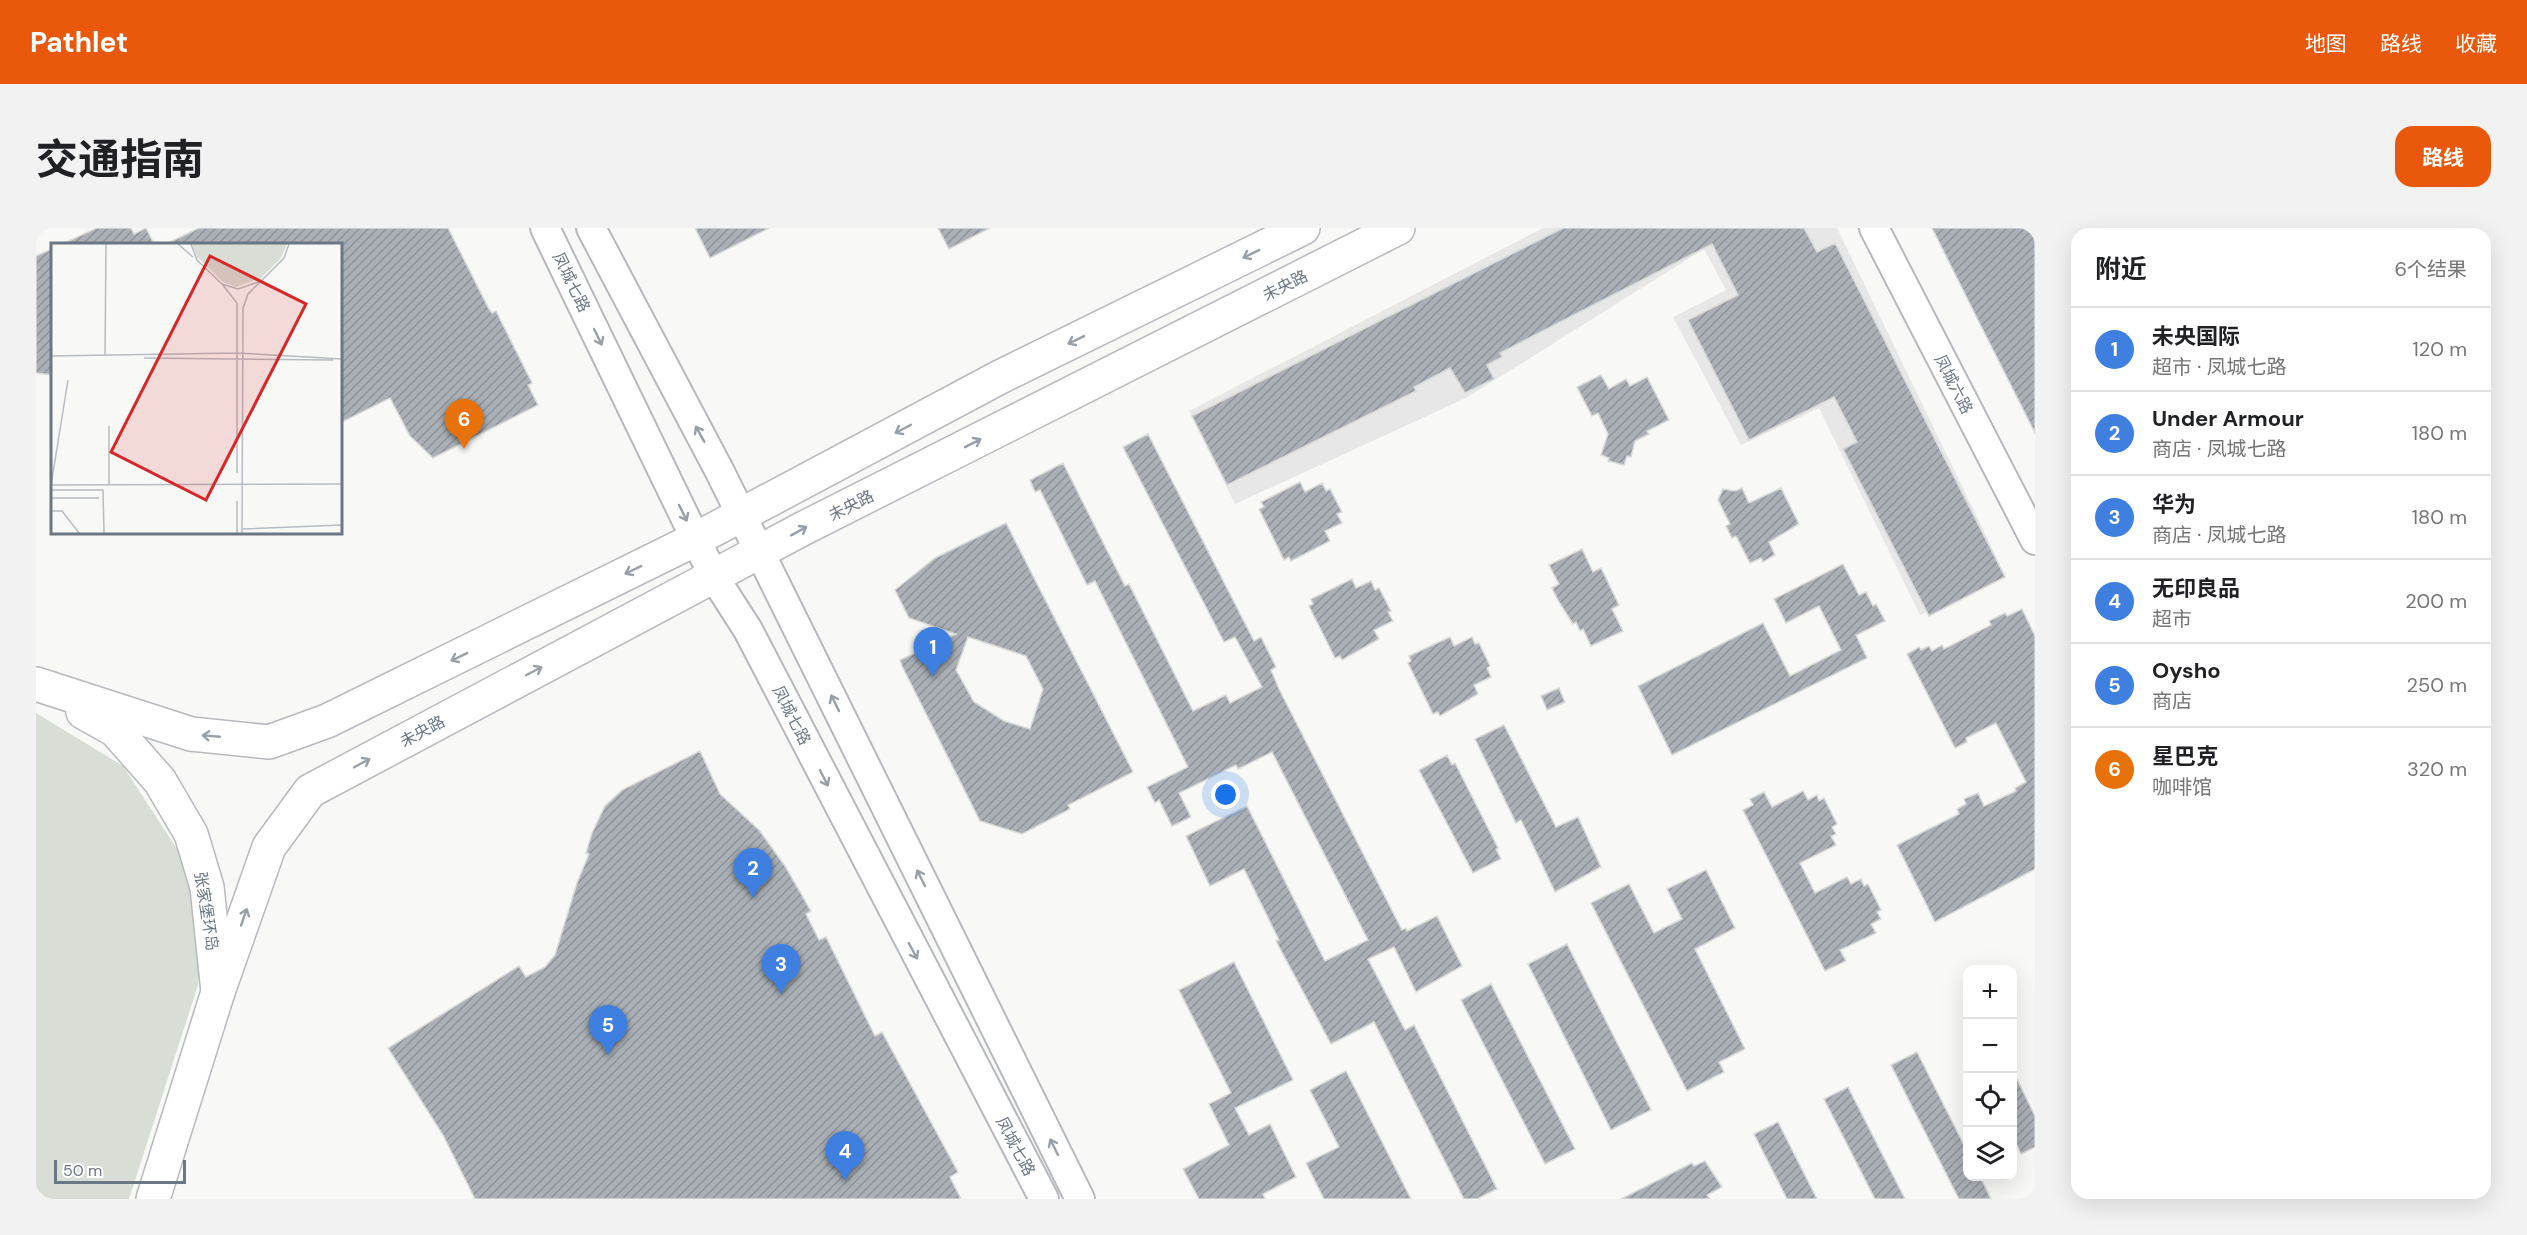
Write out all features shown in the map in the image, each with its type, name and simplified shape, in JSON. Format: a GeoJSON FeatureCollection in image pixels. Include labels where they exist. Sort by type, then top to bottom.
{"type":"FeatureCollection","features":[{"type":"Feature","properties":{"kind":"main road"},"geometry":{"type":"LineString","coordinates":[[36,685],[191,734],[269,742],[327,721],[696,539],[1000,377],[1303,228]]}},
{"type":"Feature","properties":{"kind":"main road","name":"未央路"},"geometry":{"type":"LineString","coordinates":[[218,992],[268,847],[310,791],[761,553],[804,528],[1398,228]]}},
{"type":"Feature","properties":{"kind":"main road","name":"张家堡环岛"},"geometry":{"type":"LineString","coordinates":[[36,685],[115,730],[160,781],[191,834],[207,887],[218,992],[153,1199]]}},
{"type":"Feature","properties":{"kind":"street","name":"凤城七路"},"geometry":{"type":"LineString","coordinates":[[545,228],[714,577],[748,630],[1044,1199]]}},
{"type":"Feature","properties":{"kind":"street","name":"凤城七路"},"geometry":{"type":"LineString","coordinates":[[591,228],[761,553],[1080,1199]]}},
{"type":"Feature","properties":{"kind":"street","name":"凤城六路"},"geometry":{"type":"LineString","coordinates":[[1874,228],[2035,540]]}},
{"type":"Feature","properties":{"kind":"shaded area"},"geometry":{"type":"Polygon","coordinates":[[[1543,228],[1837,228],[2005,575],[1920,615],[1819,408],[1741,445],[1673,317],[1726,290],[1704,249],[1466,398],[1235,504],[1189,411],[1543,228]]]}},
{"type":"Feature","properties":{"kind":"shaded area"},"geometry":{"type":"Polygon","coordinates":[[[36,713],[123,766],[186,863],[199,927],[198,985],[129,1199],[36,1199],[36,713]]]}},
{"type":"Feature","properties":{"kind":"building"},"geometry":{"type":"Polygon","coordinates":[[[97,228],[131,228],[134,234],[146,228],[154,243],[64,243],[97,228]]]}},
{"type":"Feature","properties":{"kind":"building"},"geometry":{"type":"Polygon","coordinates":[[[199,228],[448,228],[489,309],[492,313],[496,311],[532,383],[528,385],[538,405],[433,458],[410,436],[390,398],[342,422],[342,243],[168,243],[199,228]]]}},
{"type":"Feature","properties":{"kind":"building"},"geometry":{"type":"Polygon","coordinates":[[[695,228],[769,228],[710,258],[695,228]]]}},
{"type":"Feature","properties":{"kind":"building"},"geometry":{"type":"Polygon","coordinates":[[[938,228],[990,228],[949,249],[938,228]]]}},
{"type":"Feature","properties":{"kind":"building"},"geometry":{"type":"Polygon","coordinates":[[[1563,228],[1804,228],[1817,252],[1835,243],[2005,577],[1929,616],[1843,449],[1857,442],[1834,397],[1749,440],[1688,320],[1738,295],[1712,244],[1500,353],[1502,357],[1487,365],[1494,379],[1465,393],[1450,368],[1414,387],[1416,391],[1227,485],[1192,416],[1563,228]]]}},
{"type":"Feature","properties":{"kind":"building"},"geometry":{"type":"Polygon","coordinates":[[[1932,228],[2035,228],[2035,433],[1976,316],[1932,228]]]}},
{"type":"Feature","properties":{"kind":"building"},"geometry":{"type":"Polygon","coordinates":[[[51,249],[51,375],[36,373],[36,256],[51,249]]]}},
{"type":"Feature","properties":{"kind":"building"},"geometry":{"type":"Polygon","coordinates":[[[1601,375],[1609,389],[1626,379],[1630,386],[1647,377],[1669,420],[1647,431],[1649,434],[1635,441],[1631,457],[1627,456],[1624,465],[1608,461],[1609,458],[1601,455],[1608,434],[1598,413],[1592,416],[1577,387],[1601,375]]]}},
{"type":"Feature","properties":{"kind":"building"},"geometry":{"type":"Polygon","coordinates":[[[1148,434],[1254,641],[1261,637],[1276,667],[1271,670],[1279,689],[1402,930],[1406,928],[1407,931],[1437,916],[1462,966],[1416,992],[1394,947],[1368,959],[1405,1030],[1414,1025],[1497,1189],[1477,1199],[1464,1199],[1374,1022],[1331,1044],[1276,941],[1279,940],[1244,869],[1210,886],[1186,836],[1247,806],[1325,961],[1368,940],[1272,752],[1238,769],[1236,765],[1179,793],[1191,817],[1172,826],[1159,800],[1155,803],[1147,787],[1188,767],[1095,581],[1087,585],[1040,490],[1035,492],[1030,480],[1063,463],[1125,586],[1129,584],[1193,711],[1226,695],[1230,703],[1262,687],[1235,637],[1224,642],[1123,447],[1148,434]]]}},
{"type":"Feature","properties":{"kind":"building"},"geometry":{"type":"Polygon","coordinates":[[[1300,482],[1305,492],[1322,483],[1326,491],[1330,489],[1342,512],[1337,514],[1342,523],[1325,531],[1330,541],[1291,561],[1289,557],[1284,560],[1259,509],[1264,507],[1261,502],[1300,482]]]}},
{"type":"Feature","properties":{"kind":"building"},"geometry":{"type":"Polygon","coordinates":[[[1742,488],[1749,503],[1781,488],[1799,524],[1769,542],[1775,555],[1763,562],[1761,558],[1750,563],[1736,536],[1732,538],[1726,526],[1730,524],[1718,500],[1723,489],[1735,491],[1742,488]]]}},
{"type":"Feature","properties":{"kind":"building"},"geometry":{"type":"Polygon","coordinates":[[[1006,523],[1133,772],[1068,805],[1070,809],[1022,834],[980,821],[900,660],[956,634],[909,618],[895,590],[935,558],[1006,523]],[[968,637],[956,670],[974,702],[1004,721],[1030,729],[1043,689],[1026,656],[968,637]]]}},
{"type":"Feature","properties":{"kind":"building"},"geometry":{"type":"Polygon","coordinates":[[[1582,549],[1593,572],[1601,568],[1619,605],[1612,609],[1623,631],[1591,646],[1583,629],[1580,631],[1576,622],[1573,624],[1559,602],[1552,588],[1559,584],[1549,565],[1582,549]]]}},
{"type":"Feature","properties":{"kind":"building"},"geometry":{"type":"Polygon","coordinates":[[[1843,564],[1859,595],[1866,592],[1873,606],[1876,604],[1885,621],[1856,635],[1867,658],[1672,755],[1638,686],[1763,623],[1790,676],[1841,650],[1819,606],[1786,623],[1774,599],[1843,564]]]}},
{"type":"Feature","properties":{"kind":"building"},"geometry":{"type":"Polygon","coordinates":[[[1352,579],[1356,588],[1371,581],[1375,590],[1379,588],[1391,611],[1388,612],[1393,621],[1374,630],[1379,639],[1342,660],[1340,656],[1335,658],[1309,606],[1313,604],[1311,599],[1352,579]]]}},
{"type":"Feature","properties":{"kind":"building"},"geometry":{"type":"Polygon","coordinates":[[[2022,609],[2035,636],[2035,869],[1935,922],[1897,845],[1959,814],[1957,809],[1966,804],[1964,799],[1978,793],[1984,806],[2016,791],[2015,788],[2026,782],[1996,723],[1966,738],[1967,742],[1955,748],[1907,654],[1919,647],[1921,650],[1929,646],[1932,651],[1942,645],[1944,649],[1991,625],[1989,621],[2005,613],[2007,616],[2022,609]]]}},
{"type":"Feature","properties":{"kind":"building"},"geometry":{"type":"Polygon","coordinates":[[[1450,637],[1454,646],[1472,637],[1475,644],[1479,643],[1490,666],[1487,668],[1491,677],[1474,685],[1478,694],[1440,716],[1438,712],[1433,714],[1408,663],[1411,661],[1409,656],[1450,637]]]}},
{"type":"Feature","properties":{"kind":"building"},"geometry":{"type":"Polygon","coordinates":[[[1559,688],[1565,702],[1547,710],[1541,696],[1559,688]]]}},
{"type":"Feature","properties":{"kind":"building"},"geometry":{"type":"Polygon","coordinates":[[[1504,725],[1556,827],[1578,817],[1601,867],[1555,892],[1521,820],[1516,823],[1475,739],[1504,725]]]}},
{"type":"Feature","properties":{"kind":"building"},"geometry":{"type":"Polygon","coordinates":[[[700,751],[720,794],[759,830],[785,866],[811,911],[806,914],[819,940],[826,937],[875,1036],[882,1032],[958,1172],[950,1177],[961,1199],[475,1199],[443,1135],[388,1048],[519,966],[526,977],[545,967],[555,955],[577,883],[589,854],[586,853],[592,833],[605,806],[622,790],[700,751]]]}},
{"type":"Feature","properties":{"kind":"building"},"geometry":{"type":"Polygon","coordinates":[[[1447,755],[1452,765],[1455,763],[1498,848],[1496,849],[1501,859],[1473,873],[1419,770],[1447,755]]]}},
{"type":"Feature","properties":{"kind":"building"},"geometry":{"type":"Polygon","coordinates":[[[1803,791],[1808,800],[1817,795],[1819,801],[1824,798],[1837,824],[1832,827],[1836,834],[1831,836],[1836,845],[1800,863],[1815,893],[1847,877],[1851,884],[1861,879],[1864,886],[1868,884],[1881,910],[1877,912],[1881,919],[1871,924],[1876,933],[1840,950],[1846,961],[1825,971],[1743,810],[1753,805],[1750,799],[1764,792],[1772,807],[1803,791]]]}},
{"type":"Feature","properties":{"kind":"building"},"geometry":{"type":"Polygon","coordinates":[[[1706,870],[1735,928],[1695,949],[1745,1049],[1719,1062],[1724,1072],[1687,1091],[1591,903],[1629,884],[1654,933],[1682,919],[1667,889],[1706,870]]]}},
{"type":"Feature","properties":{"kind":"building"},"geometry":{"type":"Polygon","coordinates":[[[1567,944],[1651,1110],[1611,1130],[1528,964],[1567,944]]]}},
{"type":"Feature","properties":{"kind":"building"},"geometry":{"type":"Polygon","coordinates":[[[1234,962],[1293,1080],[1235,1108],[1249,1135],[1270,1124],[1296,1177],[1263,1194],[1265,1199],[1199,1199],[1183,1169],[1229,1145],[1209,1104],[1231,1093],[1179,990],[1234,962]]]}},
{"type":"Feature","properties":{"kind":"building"},"geometry":{"type":"Polygon","coordinates":[[[1491,984],[1575,1149],[1545,1164],[1461,1000],[1491,984]]]}},
{"type":"Feature","properties":{"kind":"building"},"geometry":{"type":"Polygon","coordinates":[[[1917,1052],[1963,1143],[1963,1181],[1982,1181],[1991,1199],[1959,1199],[1891,1065],[1917,1052]]]}},
{"type":"Feature","properties":{"kind":"building"},"geometry":{"type":"Polygon","coordinates":[[[1346,1071],[1411,1199],[1324,1199],[1306,1163],[1339,1147],[1310,1090],[1346,1071]]]}},
{"type":"Feature","properties":{"kind":"building"},"geometry":{"type":"Polygon","coordinates":[[[2017,1079],[2035,1116],[2035,1147],[2021,1154],[2017,1146],[2017,1079]]]}},
{"type":"Feature","properties":{"kind":"building"},"geometry":{"type":"Polygon","coordinates":[[[1848,1087],[1905,1199],[1875,1199],[1824,1099],[1848,1087]]]}},
{"type":"Feature","properties":{"kind":"building"},"geometry":{"type":"Polygon","coordinates":[[[1778,1122],[1817,1199],[1787,1199],[1754,1134],[1778,1122]]]}},
{"type":"Feature","properties":{"kind":"building"},"geometry":{"type":"Polygon","coordinates":[[[1705,1161],[1722,1187],[1707,1195],[1710,1199],[1621,1199],[1692,1163],[1694,1166],[1705,1161]]]}},
{"type":"Feature","properties":{"kind":"place","name":"星巴克"},"geometry":{"type":"Point","coordinates":[464,449]}},
{"type":"Feature","properties":{"kind":"place","name":"未央国际"},"geometry":{"type":"Point","coordinates":[933,677]}},
{"type":"Feature","properties":{"kind":"place","name":"Under Armour"},"geometry":{"type":"Point","coordinates":[753,898]}},
{"type":"Feature","properties":{"kind":"place","name":"华为"},"geometry":{"type":"Point","coordinates":[781,994]}},
{"type":"Feature","properties":{"kind":"place","name":"Oysho"},"geometry":{"type":"Point","coordinates":[608,1055]}},
{"type":"Feature","properties":{"kind":"place","name":"无印良品"},"geometry":{"type":"Point","coordinates":[845,1181]}}]}
